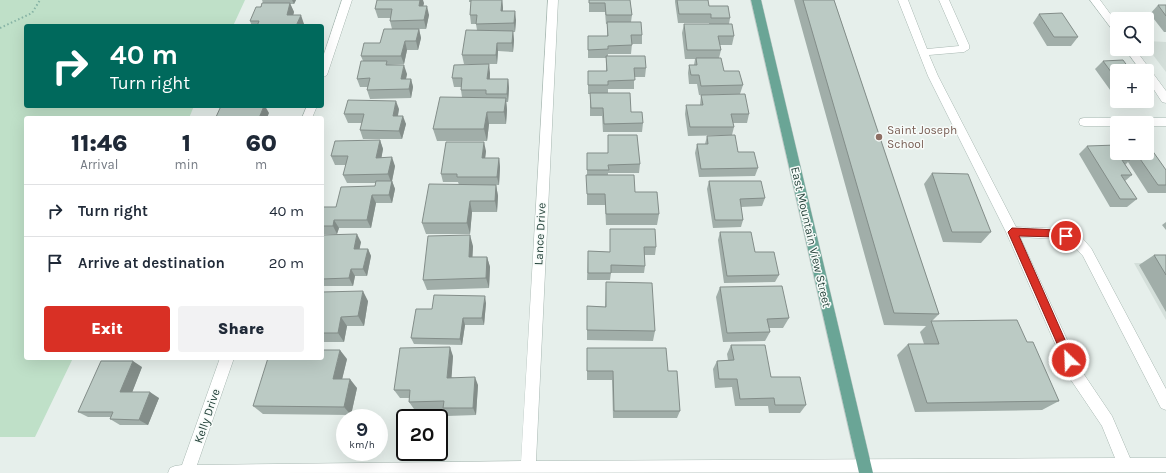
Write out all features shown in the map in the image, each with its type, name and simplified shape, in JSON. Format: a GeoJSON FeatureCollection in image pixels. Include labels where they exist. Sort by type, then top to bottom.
{"type":"FeatureCollection","features":[{"type":"Feature","properties":{"kind":"main road","name":"East Mountain View Street"},"geometry":{"type":"LineString","coordinates":[[756,0],[865,470]]}},
{"type":"Feature","properties":{"kind":"street"},"geometry":{"type":"LineString","coordinates":[[324,69],[347,0]]}},
{"type":"Feature","properties":{"kind":"street","name":"Lance Drive"},"geometry":{"type":"LineString","coordinates":[[528,470],[552,0]]}},
{"type":"Feature","properties":{"kind":"street"},"geometry":{"type":"LineString","coordinates":[[903,0],[934,76],[1012,232],[1076,375],[1107,421],[1126,465]]}},
{"type":"Feature","properties":{"kind":"street"},"geometry":{"type":"LineString","coordinates":[[924,52],[964,49],[964,45],[944,0]]}},
{"type":"Feature","properties":{"kind":"street"},"geometry":{"type":"LineString","coordinates":[[1095,0],[1110,20]]}},
{"type":"Feature","properties":{"kind":"street"},"geometry":{"type":"LineString","coordinates":[[1154,82],[1166,99]]}},
{"type":"Feature","properties":{"kind":"street"},"geometry":{"type":"LineString","coordinates":[[1084,122],[1166,122]]}},
{"type":"Feature","properties":{"kind":"street"},"geometry":{"type":"LineString","coordinates":[[1012,232],[1058,234],[1074,238],[1087,252],[1166,403]]}},
{"type":"Feature","properties":{"kind":"street","name":"Kelly Drive"},"geometry":{"type":"LineString","coordinates":[[187,473],[226,360]]}},
{"type":"Feature","properties":{"kind":"street"},"geometry":{"type":"LineString","coordinates":[[175,473],[528,470],[865,470],[1166,465]]}},
{"type":"Feature","properties":{"kind":"path"},"geometry":{"type":"LineString","coordinates":[[0,28],[32,13],[40,0]]}},
{"type":"Feature","properties":{"kind":"shaded area"},"geometry":{"type":"Polygon","coordinates":[[[1154,41],[1166,42],[1166,72],[1154,56],[1154,41]]]}},
{"type":"Feature","properties":{"kind":"shaded area"},"geometry":{"type":"Polygon","coordinates":[[[1134,263],[1166,263],[1166,320],[1134,263]]]}},
{"type":"Feature","properties":{"kind":"green space"},"geometry":{"type":"Polygon","coordinates":[[[0,0],[245,0],[234,24],[24,24],[24,108],[193,108],[190,116],[24,116],[24,360],[72,360],[35,437],[0,437],[0,0]]]}},
{"type":"Feature","properties":{"kind":"building"},"geometry":{"type":"Polygon","coordinates":[[[377,0],[420,0],[419,6],[427,6],[424,20],[390,21],[392,9],[375,9],[377,0]]]}},
{"type":"Feature","properties":{"kind":"building"},"geometry":{"type":"Polygon","coordinates":[[[471,0],[502,0],[501,11],[515,11],[514,23],[476,24],[477,15],[470,15],[471,0]]]}},
{"type":"Feature","properties":{"kind":"building"},"geometry":{"type":"Polygon","coordinates":[[[589,0],[630,0],[632,15],[606,15],[605,3],[589,3],[589,0]]]}},
{"type":"Feature","properties":{"kind":"building"},"geometry":{"type":"Polygon","coordinates":[[[677,0],[708,0],[709,6],[728,6],[730,18],[711,18],[711,14],[679,14],[677,0]]]}},
{"type":"Feature","properties":{"kind":"building"},"geometry":{"type":"Polygon","coordinates":[[[803,0],[834,0],[939,314],[894,313],[803,0]]]}},
{"type":"Feature","properties":{"kind":"building"},"geometry":{"type":"Polygon","coordinates":[[[262,3],[290,3],[287,15],[301,15],[297,24],[258,24],[259,21],[250,21],[256,7],[261,7],[262,3]]]}},
{"type":"Feature","properties":{"kind":"building"},"geometry":{"type":"Polygon","coordinates":[[[1158,5],[1166,5],[1166,16],[1158,5]]]}},
{"type":"Feature","properties":{"kind":"building"},"geometry":{"type":"Polygon","coordinates":[[[1062,13],[1078,37],[1054,37],[1039,14],[1062,13]]]}},
{"type":"Feature","properties":{"kind":"building"},"geometry":{"type":"Polygon","coordinates":[[[607,22],[641,22],[642,35],[631,35],[632,45],[608,46],[608,49],[588,50],[588,36],[608,36],[607,22]]]}},
{"type":"Feature","properties":{"kind":"building"},"geometry":{"type":"Polygon","coordinates":[[[684,24],[732,24],[734,36],[718,36],[721,50],[687,50],[684,24]]]}},
{"type":"Feature","properties":{"kind":"building"},"geometry":{"type":"Polygon","coordinates":[[[384,29],[419,29],[416,41],[405,41],[401,56],[361,56],[364,43],[380,43],[384,29]]]}},
{"type":"Feature","properties":{"kind":"building"},"geometry":{"type":"Polygon","coordinates":[[[466,30],[513,31],[512,43],[497,43],[496,55],[462,55],[466,30]]]}},
{"type":"Feature","properties":{"kind":"building"},"geometry":{"type":"Polygon","coordinates":[[[606,56],[645,56],[646,68],[634,68],[635,80],[608,81],[608,85],[588,85],[588,71],[607,71],[606,56]]]}},
{"type":"Feature","properties":{"kind":"building"},"geometry":{"type":"Polygon","coordinates":[[[696,58],[721,58],[724,71],[739,71],[743,85],[701,86],[699,75],[691,75],[689,65],[697,65],[696,58]]]}},
{"type":"Feature","properties":{"kind":"building"},"geometry":{"type":"Polygon","coordinates":[[[1123,60],[1126,64],[1110,64],[1110,70],[1103,61],[1123,60]]]}},
{"type":"Feature","properties":{"kind":"building"},"geometry":{"type":"Polygon","coordinates":[[[361,61],[387,61],[386,65],[404,65],[401,79],[411,79],[409,89],[367,90],[370,78],[357,79],[361,61]]]}},
{"type":"Feature","properties":{"kind":"building"},"geometry":{"type":"Polygon","coordinates":[[[489,64],[487,79],[508,79],[507,94],[486,94],[486,90],[461,90],[462,78],[452,78],[454,65],[489,64]]]}},
{"type":"Feature","properties":{"kind":"building"},"geometry":{"type":"Polygon","coordinates":[[[590,93],[630,93],[631,112],[642,112],[643,123],[604,124],[603,108],[591,108],[590,93]]]}},
{"type":"Feature","properties":{"kind":"building"},"geometry":{"type":"Polygon","coordinates":[[[745,94],[749,114],[731,114],[734,127],[690,127],[686,105],[703,105],[701,95],[745,94]]]}},
{"type":"Feature","properties":{"kind":"building"},"geometry":{"type":"Polygon","coordinates":[[[440,97],[506,98],[504,112],[487,112],[484,129],[433,129],[440,97]]]}},
{"type":"Feature","properties":{"kind":"building"},"geometry":{"type":"Polygon","coordinates":[[[348,100],[396,101],[393,116],[403,116],[399,131],[360,130],[364,114],[344,114],[348,100]]]}},
{"type":"Feature","properties":{"kind":"building"},"geometry":{"type":"Polygon","coordinates":[[[220,108],[263,108],[260,116],[216,116],[220,108]]]}},
{"type":"Feature","properties":{"kind":"building"},"geometry":{"type":"Polygon","coordinates":[[[608,135],[637,135],[640,164],[608,165],[609,170],[587,170],[587,153],[608,153],[608,135]]]}},
{"type":"Feature","properties":{"kind":"building"},"geometry":{"type":"Polygon","coordinates":[[[735,135],[738,152],[754,152],[758,168],[701,169],[697,144],[708,144],[707,136],[735,135]]]}},
{"type":"Feature","properties":{"kind":"building"},"geometry":{"type":"Polygon","coordinates":[[[380,140],[376,158],[392,157],[388,174],[343,175],[348,156],[331,156],[335,141],[380,140]]]}},
{"type":"Feature","properties":{"kind":"building"},"geometry":{"type":"Polygon","coordinates":[[[446,142],[484,142],[482,158],[499,158],[497,177],[457,177],[457,174],[441,174],[446,142]]]}},
{"type":"Feature","properties":{"kind":"building"},"geometry":{"type":"Polygon","coordinates":[[[1110,145],[1110,160],[1122,160],[1132,175],[1121,175],[1137,199],[1120,199],[1087,146],[1110,145]]]}},
{"type":"Feature","properties":{"kind":"building"},"geometry":{"type":"Polygon","coordinates":[[[1154,153],[1166,170],[1166,185],[1158,185],[1141,160],[1154,160],[1154,153]]]}},
{"type":"Feature","properties":{"kind":"building"},"geometry":{"type":"Polygon","coordinates":[[[932,173],[968,174],[991,232],[952,232],[932,173]]]}},
{"type":"Feature","properties":{"kind":"building"},"geometry":{"type":"Polygon","coordinates":[[[586,175],[634,175],[635,192],[657,192],[659,214],[606,214],[605,194],[587,194],[586,175]]]}},
{"type":"Feature","properties":{"kind":"building"},"geometry":{"type":"Polygon","coordinates":[[[376,181],[392,181],[389,195],[372,195],[367,220],[334,220],[333,226],[324,226],[324,207],[336,207],[341,187],[375,186],[376,181]]]}},
{"type":"Feature","properties":{"kind":"building"},"geometry":{"type":"Polygon","coordinates":[[[709,181],[761,181],[765,198],[740,199],[743,220],[715,220],[709,181]]]}},
{"type":"Feature","properties":{"kind":"building"},"geometry":{"type":"Polygon","coordinates":[[[429,184],[496,185],[495,201],[470,201],[467,223],[422,223],[429,184]]]}},
{"type":"Feature","properties":{"kind":"building"},"geometry":{"type":"Polygon","coordinates":[[[610,229],[655,229],[656,247],[644,247],[645,266],[611,265],[611,273],[588,273],[588,251],[610,252],[610,229]]]}},
{"type":"Feature","properties":{"kind":"building"},"geometry":{"type":"Polygon","coordinates":[[[720,232],[751,232],[755,252],[774,252],[779,275],[727,276],[720,232]]]}},
{"type":"Feature","properties":{"kind":"building"},"geometry":{"type":"Polygon","coordinates":[[[357,234],[354,249],[368,249],[363,269],[351,269],[349,278],[324,279],[324,235],[357,234]]]}},
{"type":"Feature","properties":{"kind":"building"},"geometry":{"type":"Polygon","coordinates":[[[470,235],[469,257],[487,257],[486,278],[423,280],[428,236],[470,235]]]}},
{"type":"Feature","properties":{"kind":"building"},"geometry":{"type":"Polygon","coordinates":[[[1154,255],[1166,255],[1166,275],[1154,255]]]}},
{"type":"Feature","properties":{"kind":"building"},"geometry":{"type":"Polygon","coordinates":[[[606,282],[652,283],[655,331],[587,330],[587,306],[606,307],[606,282]]]}},
{"type":"Feature","properties":{"kind":"building"},"geometry":{"type":"Polygon","coordinates":[[[782,286],[789,318],[767,319],[770,332],[727,333],[720,287],[782,286]]]}},
{"type":"Feature","properties":{"kind":"building"},"geometry":{"type":"Polygon","coordinates":[[[363,291],[358,316],[341,317],[338,333],[324,333],[324,292],[363,291]]]}},
{"type":"Feature","properties":{"kind":"building"},"geometry":{"type":"Polygon","coordinates":[[[434,295],[485,296],[482,318],[463,318],[460,339],[411,338],[416,309],[432,309],[434,295]]]}},
{"type":"Feature","properties":{"kind":"building"},"geometry":{"type":"Polygon","coordinates":[[[1017,320],[1027,342],[1033,342],[1059,401],[927,403],[908,344],[939,344],[931,321],[1017,320]]]}},
{"type":"Feature","properties":{"kind":"building"},"geometry":{"type":"Polygon","coordinates":[[[731,345],[765,345],[771,377],[800,377],[806,405],[775,405],[774,398],[740,399],[737,379],[719,379],[717,361],[734,360],[731,345]]]}},
{"type":"Feature","properties":{"kind":"building"},"geometry":{"type":"Polygon","coordinates":[[[450,347],[447,378],[475,377],[473,408],[443,408],[444,401],[409,402],[410,390],[394,390],[400,348],[450,347]]]}},
{"type":"Feature","properties":{"kind":"building"},"geometry":{"type":"Polygon","coordinates":[[[587,348],[666,348],[668,371],[677,371],[680,411],[614,411],[613,371],[587,371],[587,348]]]}},
{"type":"Feature","properties":{"kind":"building"},"geometry":{"type":"Polygon","coordinates":[[[324,350],[340,350],[333,379],[350,379],[344,407],[253,406],[267,360],[324,360],[324,350]]]}},
{"type":"Feature","properties":{"kind":"building"},"geometry":{"type":"Polygon","coordinates":[[[101,361],[133,361],[120,392],[150,392],[139,420],[110,419],[113,412],[78,412],[101,361]]]}},
{"type":"Feature","properties":{"kind":"place","name":"Saint Joseph School"},"geometry":{"type":"Point","coordinates":[879,137]}},
{"type":"Feature","properties":{"kind":"route"},"geometry":{"type":"LineString","coordinates":[[1066,236],[1058,234],[1012,232],[1069,360]]}}]}
